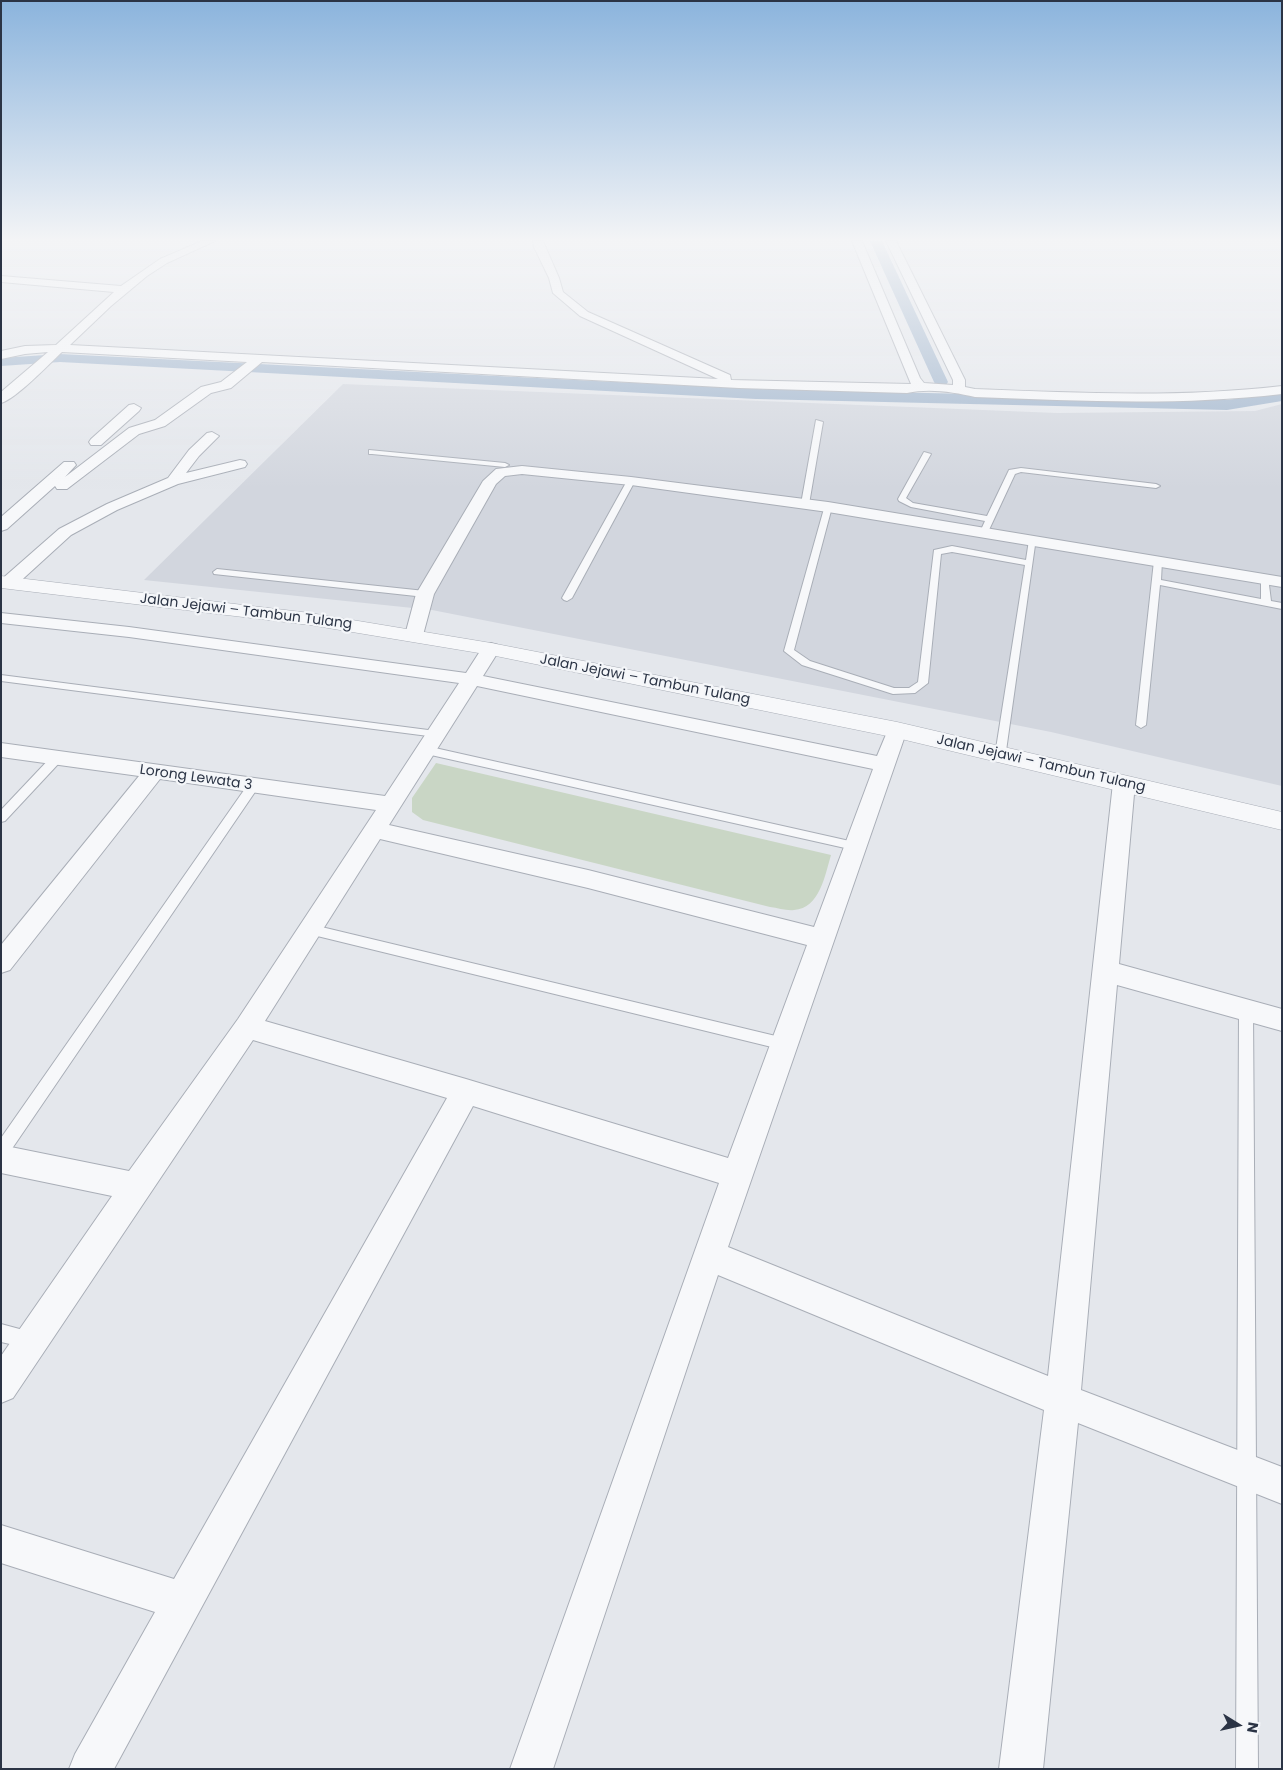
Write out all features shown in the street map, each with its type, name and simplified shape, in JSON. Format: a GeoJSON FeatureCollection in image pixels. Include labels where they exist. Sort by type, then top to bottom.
{"type":"FeatureCollection","features":[{"type":"Feature","properties":{"kind":"street"},"geometry":{"type":"LineString","coordinates":[[1,399],[85,324]]}},
{"type":"Feature","properties":{"kind":"street"},"geometry":{"type":"LineString","coordinates":[[605,324],[740,384]]}},
{"type":"Feature","properties":{"kind":"street"},"geometry":{"type":"LineString","coordinates":[[891,324],[919,386]]}},
{"type":"Feature","properties":{"kind":"street"},"geometry":{"type":"LineString","coordinates":[[932,324],[960,380],[959,389]]}},
{"type":"Feature","properties":{"kind":"street"},"geometry":{"type":"LineString","coordinates":[[1,355],[25,350],[57,350],[255,362],[740,384],[907,389],[919,386],[933,389],[959,389],[962,391],[985,393],[1156,399],[1247,395],[1282,390]]}},
{"type":"Feature","properties":{"kind":"street"},"geometry":{"type":"LineString","coordinates":[[62,486],[134,431],[160,423],[206,390],[226,385],[255,362]]}},
{"type":"Feature","properties":{"kind":"street"},"geometry":{"type":"LineString","coordinates":[[1,526],[134,408]]}},
{"type":"Feature","properties":{"kind":"street"},"geometry":{"type":"LineString","coordinates":[[173,482],[194,453],[212,436]]}},
{"type":"Feature","properties":{"kind":"street"},"geometry":{"type":"LineString","coordinates":[[5,582],[65,532],[112,507],[173,482],[240,464]]}},
{"type":"Feature","properties":{"kind":"street"},"geometry":{"type":"LineString","coordinates":[[414,635],[425,594],[490,481],[501,472],[522,470],[631,481],[828,507],[987,525],[1033,540],[1282,582]]}},
{"type":"Feature","properties":{"kind":"street","name":"Jalan Jejawi – Tambun Tulang"},"geometry":{"type":"LineString","coordinates":[[5,582],[208,606],[414,635],[490,649],[897,730],[1282,821]]}},
{"type":"Feature","properties":{"kind":"street"},"geometry":{"type":"LineString","coordinates":[[1,618],[139,634],[470,679],[884,764]]}},
{"type":"Feature","properties":{"kind":"street"},"geometry":{"type":"LineString","coordinates":[[1,1386],[247,1027],[490,649]]}},
{"type":"Feature","properties":{"kind":"street"},"geometry":{"type":"LineString","coordinates":[[531,1769],[737,1175],[897,730]]}},
{"type":"Feature","properties":{"kind":"street","name":"Lorong Lewata 3"},"geometry":{"type":"LineString","coordinates":[[1,750],[153,773],[390,804]]}},
{"type":"Feature","properties":{"kind":"street"},"geometry":{"type":"LineString","coordinates":[[1,963],[153,773]]}},
{"type":"Feature","properties":{"kind":"street"},"geometry":{"type":"LineString","coordinates":[[1021,1769],[1063,1400],[1124,783]]}},
{"type":"Feature","properties":{"kind":"street"},"geometry":{"type":"LineString","coordinates":[[374,830],[588,879],[821,939]]}},
{"type":"Feature","properties":{"kind":"street"},"geometry":{"type":"LineString","coordinates":[[1105,971],[1282,1020]]}},
{"type":"Feature","properties":{"kind":"street"},"geometry":{"type":"LineString","coordinates":[[247,1027],[466,1091],[737,1175]]}},
{"type":"Feature","properties":{"kind":"street"},"geometry":{"type":"LineString","coordinates":[[90,1769],[466,1091]]}},
{"type":"Feature","properties":{"kind":"street"},"geometry":{"type":"LineString","coordinates":[[1,1159],[136,1187]]}},
{"type":"Feature","properties":{"kind":"street"},"geometry":{"type":"LineString","coordinates":[[710,1256],[1063,1400],[1282,1486]]}},
{"type":"Feature","properties":{"kind":"street"},"geometry":{"type":"LineString","coordinates":[[1,1544],[184,1602]]}},
{"type":"Feature","properties":{"kind":"lane"},"geometry":{"type":"LineString","coordinates":[[805,504],[819,422]]}},
{"type":"Feature","properties":{"kind":"lane"},"geometry":{"type":"LineString","coordinates":[[372,452],[504,465]]}},
{"type":"Feature","properties":{"kind":"lane"},"geometry":{"type":"LineString","coordinates":[[927,454],[902,499],[904,502],[987,525],[1012,472],[1021,470],[1156,486]]}},
{"type":"Feature","properties":{"kind":"lane"},"geometry":{"type":"LineString","coordinates":[[567,598],[631,481]]}},
{"type":"Feature","properties":{"kind":"lane"},"geometry":{"type":"LineString","coordinates":[[828,507],[789,651],[806,663],[893,691],[911,691],[923,684],[937,552],[952,550],[1029,563]]}},
{"type":"Feature","properties":{"kind":"lane"},"geometry":{"type":"LineString","coordinates":[[1001,755],[1033,540]]}},
{"type":"Feature","properties":{"kind":"lane"},"geometry":{"type":"LineString","coordinates":[[1141,725],[1158,561]]}},
{"type":"Feature","properties":{"kind":"lane"},"geometry":{"type":"LineString","coordinates":[[217,572],[425,594]]}},
{"type":"Feature","properties":{"kind":"lane"},"geometry":{"type":"LineString","coordinates":[[1265,579],[1266,603]]}},
{"type":"Feature","properties":{"kind":"lane"},"geometry":{"type":"LineString","coordinates":[[1156,582],[1282,606]]}},
{"type":"Feature","properties":{"kind":"lane"},"geometry":{"type":"LineString","coordinates":[[1,678],[431,742],[854,846]]}},
{"type":"Feature","properties":{"kind":"lane"},"geometry":{"type":"LineString","coordinates":[[1,818],[57,758]]}},
{"type":"Feature","properties":{"kind":"lane"},"geometry":{"type":"LineString","coordinates":[[1,1151],[254,786]]}},
{"type":"Feature","properties":{"kind":"lane"},"geometry":{"type":"LineString","coordinates":[[309,929],[784,1044]]}},
{"type":"Feature","properties":{"kind":"lane"},"geometry":{"type":"LineString","coordinates":[[1246,1010],[1247,1769]]}},
{"type":"Feature","properties":{"kind":"lane"},"geometry":{"type":"LineString","coordinates":[[1,1333],[32,1340]]}},
{"type":"Feature","properties":{"kind":"shaded area"},"geometry":{"type":"Polygon","coordinates":[[[343,384],[1057,413],[1255,411],[1282,404],[1282,786],[1051,732],[432,610],[144,580],[343,384]]]}},
{"type":"Feature","properties":{"kind":"green space"},"geometry":{"type":"Polygon","coordinates":[[[436,763],[831,855],[824,881],[816,897],[810,903],[803,908],[794,910],[770,907],[423,820],[412,812],[412,798],[436,763]]]}},
{"type":"Feature","properties":{"kind":"waterway"},"geometry":{"type":"LineString","coordinates":[[914,324],[941,382]]}},
{"type":"Feature","properties":{"kind":"waterway"},"geometry":{"type":"LineString","coordinates":[[1,362],[60,358],[756,394],[1126,404],[1227,405],[1282,396]]}}]}
